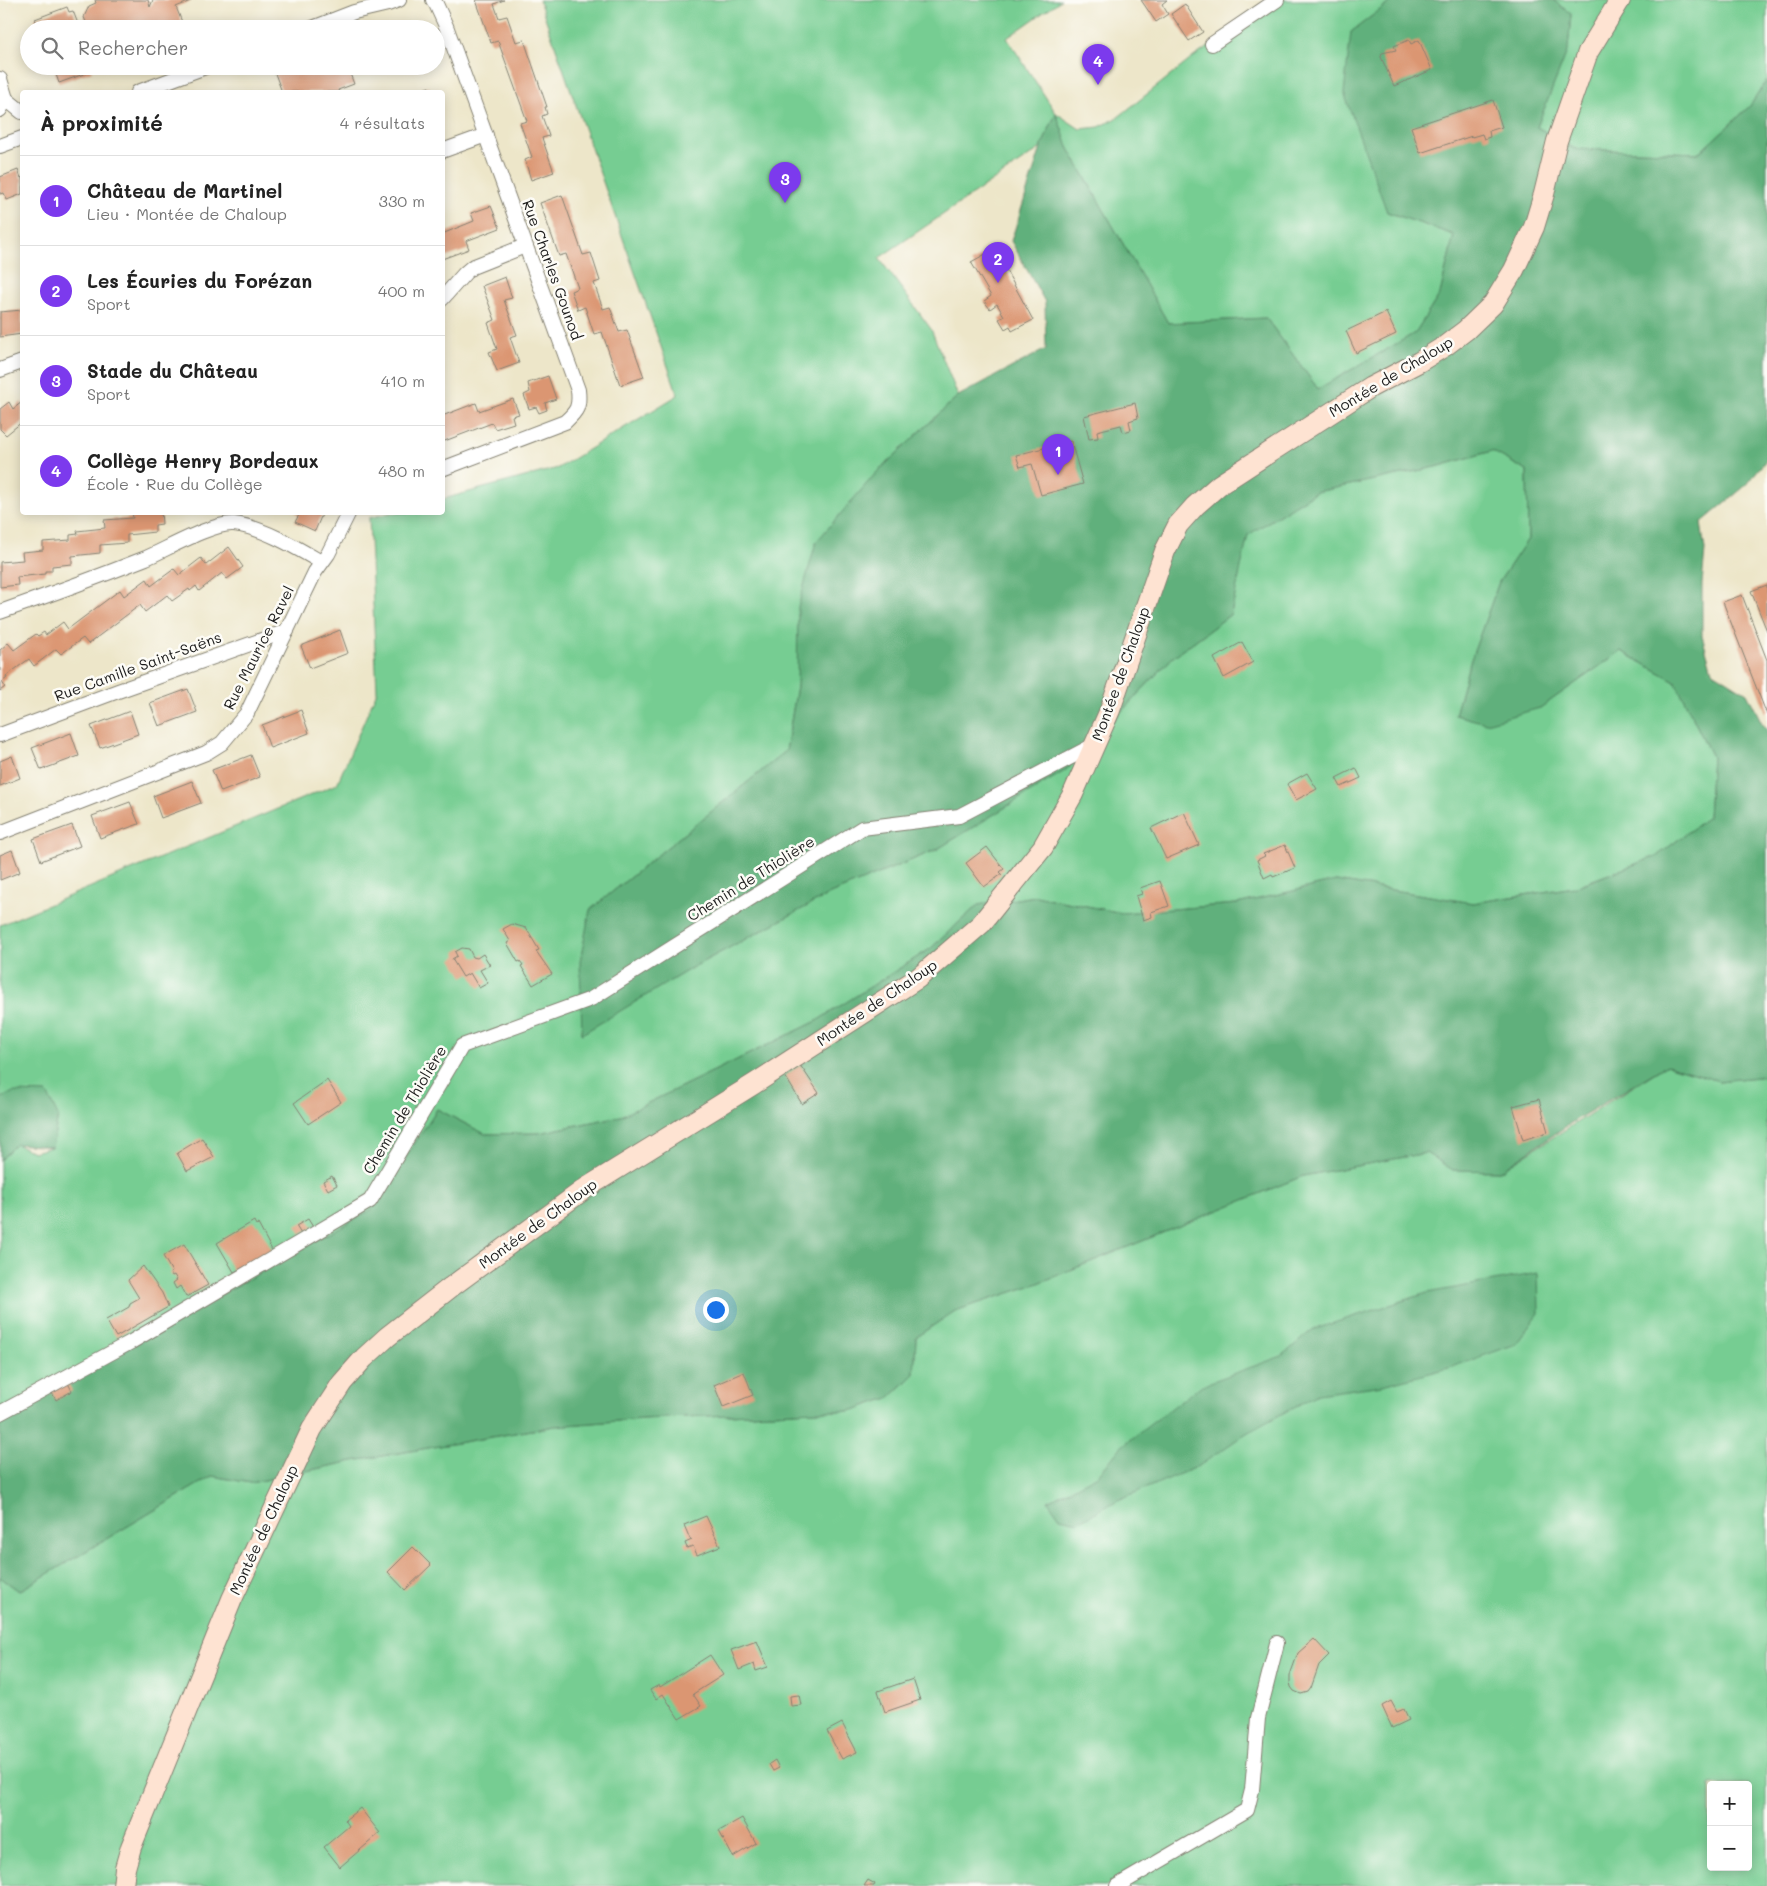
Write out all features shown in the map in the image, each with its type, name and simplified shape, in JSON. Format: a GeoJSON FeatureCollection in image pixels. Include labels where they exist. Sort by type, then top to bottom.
{"type":"FeatureCollection","features":[{"type":"Feature","properties":{"kind":"main road","name":"Montée de Chaloup"},"geometry":{"type":"LineString","coordinates":[[123,1886],[125,1868],[131,1847],[232,1599],[312,1429],[342,1383],[386,1337],[586,1188],[864,1014],[918,978],[981,924],[1043,847],[1073,794],[1110,710],[1165,551],[1178,525],[1195,506],[1219,485],[1371,387],[1445,346],[1466,330],[1492,304],[1514,270],[1534,227],[1557,142],[1588,52],[1620,0]]}},
{"type":"Feature","properties":{"kind":"street"},"geometry":{"type":"LineString","coordinates":[[331,20],[365,5],[399,0]]}},
{"type":"Feature","properties":{"kind":"street"},"geometry":{"type":"LineString","coordinates":[[1212,44],[1277,0]]}},
{"type":"Feature","properties":{"kind":"street","name":"Rue Charles Gounod"},"geometry":{"type":"LineString","coordinates":[[434,2],[443,20]]}},
{"type":"Feature","properties":{"kind":"street","name":"Rue Charles Gounod"},"geometry":{"type":"LineString","coordinates":[[445,24],[578,390],[579,401],[576,412],[565,422],[445,468]]}},
{"type":"Feature","properties":{"kind":"street"},"geometry":{"type":"LineString","coordinates":[[152,90],[166,88],[191,75]]}},
{"type":"Feature","properties":{"kind":"street"},"geometry":{"type":"LineString","coordinates":[[0,79],[3,104],[20,111]]}},
{"type":"Feature","properties":{"kind":"street"},"geometry":{"type":"LineString","coordinates":[[445,150],[486,135]]}},
{"type":"Feature","properties":{"kind":"street"},"geometry":{"type":"LineString","coordinates":[[0,146],[20,139]]}},
{"type":"Feature","properties":{"kind":"street"},"geometry":{"type":"LineString","coordinates":[[445,296],[472,267],[525,246]]}},
{"type":"Feature","properties":{"kind":"street"},"geometry":{"type":"LineString","coordinates":[[0,370],[20,363]]}},
{"type":"Feature","properties":{"kind":"street","name":"Rue Maurice Ravel"},"geometry":{"type":"LineString","coordinates":[[0,833],[206,753],[222,743],[247,713],[321,562],[328,554],[348,515]]}},
{"type":"Feature","properties":{"kind":"street"},"geometry":{"type":"LineString","coordinates":[[0,612],[147,557],[217,527],[232,524],[248,527],[270,536],[321,562]]}},
{"type":"Feature","properties":{"kind":"street","name":"Rue Camille Saint-Saëns"},"geometry":{"type":"LineString","coordinates":[[0,735],[118,690],[287,631]]}},
{"type":"Feature","properties":{"kind":"street","name":"Chemin de Thiolière"},"geometry":{"type":"LineString","coordinates":[[0,1413],[131,1342],[370,1201],[462,1046],[590,999],[862,828],[958,816],[1094,744]]}},
{"type":"Feature","properties":{"kind":"street"},"geometry":{"type":"LineString","coordinates":[[1117,1886],[1247,1810],[1252,1790],[1258,1718],[1277,1644]]}},
{"type":"Feature","properties":{"kind":"green space"},"geometry":{"type":"Polygon","coordinates":[[[539,0],[1061,0],[1007,38],[1056,113],[1080,129],[1099,127],[1117,118],[1195,56],[1280,0],[1393,0],[1351,32],[1387,212],[1454,235],[1440,294],[1415,333],[1318,389],[1266,318],[1168,323],[1068,147],[1056,114],[1041,148],[879,258],[931,329],[958,396],[876,473],[797,686],[786,751],[590,910],[582,1033],[695,966],[830,894],[936,850],[1066,770],[1173,657],[1231,614],[1247,535],[1316,492],[1436,467],[1492,451],[1527,471],[1528,539],[1499,582],[1468,668],[1455,715],[1540,708],[1621,651],[1675,681],[1712,757],[1708,817],[1657,856],[1574,887],[1473,903],[1336,881],[1237,904],[1122,913],[1036,896],[978,905],[930,949],[815,1022],[621,1116],[539,1133],[485,1134],[437,1109],[373,1209],[0,1420],[0,1160],[16,1144],[33,1152],[52,1147],[58,1116],[0,1099],[0,925],[337,784],[377,691],[369,518],[382,515],[445,515],[445,498],[558,468],[678,395],[539,0]]]}},
{"type":"Feature","properties":{"kind":"green space"},"geometry":{"type":"Polygon","coordinates":[[[1393,0],[1553,0],[1571,14],[1568,49],[1537,127],[1575,149],[1699,153],[1750,106],[1767,80],[1767,459],[1744,487],[1701,523],[1705,550],[1702,584],[1702,636],[1712,671],[1747,693],[1767,729],[1767,1076],[1719,1081],[1667,1065],[1574,1121],[1500,1171],[1453,1170],[1426,1153],[1303,1176],[1036,1284],[955,1311],[916,1337],[914,1374],[889,1398],[850,1411],[642,1419],[555,1426],[353,1461],[251,1483],[212,1476],[19,1591],[0,1577],[0,1420],[372,1209],[437,1109],[485,1134],[539,1133],[621,1116],[815,1022],[930,949],[978,905],[1036,896],[1122,913],[1237,904],[1336,881],[1473,903],[1575,887],[1657,856],[1708,817],[1712,757],[1675,681],[1621,651],[1540,708],[1486,723],[1455,715],[1468,668],[1499,582],[1528,539],[1527,471],[1492,451],[1436,467],[1316,492],[1248,535],[1231,614],[1173,657],[1066,770],[936,850],[830,894],[695,966],[582,1034],[580,961],[590,910],[786,751],[797,686],[798,607],[816,542],[876,473],[958,396],[1046,349],[1045,302],[1011,241],[1041,148],[1056,113],[1068,147],[1168,323],[1266,318],[1318,389],[1415,333],[1440,294],[1454,235],[1387,212],[1344,93],[1351,32],[1393,0]]]}},
{"type":"Feature","properties":{"kind":"green space"},"geometry":{"type":"Polygon","coordinates":[[[1553,0],[1767,0],[1767,80],[1750,106],[1699,153],[1575,149],[1537,127],[1568,48],[1571,14],[1553,0]]]}},
{"type":"Feature","properties":{"kind":"green space"},"geometry":{"type":"Polygon","coordinates":[[[1667,1065],[1719,1081],[1767,1076],[1767,1886],[0,1886],[0,1577],[19,1591],[212,1476],[251,1483],[353,1461],[555,1426],[642,1419],[850,1411],[889,1398],[914,1374],[916,1337],[955,1311],[1036,1284],[1303,1176],[1426,1153],[1453,1170],[1500,1171],[1667,1065]]]}},
{"type":"Feature","properties":{"kind":"green space"},"geometry":{"type":"Polygon","coordinates":[[[13,1092],[47,1093],[58,1116],[52,1147],[16,1144],[0,1160],[0,1099],[13,1092]]]}},
{"type":"Feature","properties":{"kind":"green space"},"geometry":{"type":"Polygon","coordinates":[[[1538,1273],[1539,1313],[1516,1344],[1449,1368],[1383,1385],[1318,1394],[1245,1434],[1199,1466],[1118,1500],[1078,1522],[1060,1518],[1048,1501],[1098,1475],[1122,1446],[1202,1385],[1282,1356],[1312,1330],[1427,1293],[1538,1273]]]}},
{"type":"Feature","properties":{"kind":"building"},"geometry":{"type":"Polygon","coordinates":[[[95,0],[148,0],[150,7],[153,0],[193,0],[176,7],[181,20],[85,20],[84,17],[89,6],[96,3],[95,0]]]}},
{"type":"Feature","properties":{"kind":"building"},"geometry":{"type":"Polygon","coordinates":[[[476,0],[504,0],[494,4],[499,18],[507,16],[516,42],[524,40],[547,107],[545,107],[547,114],[542,116],[549,136],[542,138],[554,172],[531,180],[525,160],[532,157],[520,123],[527,121],[498,41],[491,43],[476,0]]]}},
{"type":"Feature","properties":{"kind":"building"},"geometry":{"type":"Polygon","coordinates":[[[1141,0],[1167,0],[1162,4],[1168,14],[1156,22],[1141,0]]]}},
{"type":"Feature","properties":{"kind":"building"},"geometry":{"type":"Polygon","coordinates":[[[1185,4],[1203,32],[1189,41],[1171,14],[1185,4]]]}},
{"type":"Feature","properties":{"kind":"building"},"geometry":{"type":"Polygon","coordinates":[[[67,7],[69,12],[73,11],[76,20],[35,20],[67,7]]]}},
{"type":"Feature","properties":{"kind":"building"},"geometry":{"type":"Polygon","coordinates":[[[1409,40],[1411,44],[1419,40],[1432,70],[1394,86],[1381,57],[1382,53],[1396,50],[1394,46],[1409,40]]]}},
{"type":"Feature","properties":{"kind":"building"},"geometry":{"type":"Polygon","coordinates":[[[56,75],[81,75],[59,83],[56,75]]]}},
{"type":"Feature","properties":{"kind":"building"},"geometry":{"type":"Polygon","coordinates":[[[276,75],[350,75],[354,84],[338,90],[281,90],[276,75]]]}},
{"type":"Feature","properties":{"kind":"building"},"geometry":{"type":"Polygon","coordinates":[[[1493,100],[1502,127],[1489,131],[1490,137],[1484,139],[1482,134],[1472,136],[1420,153],[1411,127],[1493,100]]]}},
{"type":"Feature","properties":{"kind":"building"},"geometry":{"type":"Polygon","coordinates":[[[18,170],[20,175],[20,195],[7,200],[4,193],[0,194],[0,177],[18,170]]]}},
{"type":"Feature","properties":{"kind":"building"},"geometry":{"type":"Polygon","coordinates":[[[562,195],[583,255],[591,253],[600,281],[594,283],[603,309],[610,307],[619,332],[627,330],[644,377],[620,385],[602,332],[594,334],[585,307],[578,310],[571,291],[578,288],[566,254],[559,256],[540,203],[562,195]]]}},
{"type":"Feature","properties":{"kind":"building"},"geometry":{"type":"Polygon","coordinates":[[[491,206],[500,228],[466,241],[469,249],[445,258],[445,233],[474,221],[471,213],[491,206]]]}},
{"type":"Feature","properties":{"kind":"building"},"geometry":{"type":"Polygon","coordinates":[[[993,250],[997,258],[999,257],[1033,320],[1012,331],[1010,326],[1005,329],[999,319],[1004,316],[997,304],[990,309],[984,301],[991,296],[971,262],[993,250]]]}},
{"type":"Feature","properties":{"kind":"building"},"geometry":{"type":"Polygon","coordinates":[[[505,277],[512,298],[504,300],[517,335],[510,337],[519,363],[497,371],[489,352],[497,349],[488,323],[495,320],[482,286],[505,277]]]}},
{"type":"Feature","properties":{"kind":"building"},"geometry":{"type":"Polygon","coordinates":[[[20,310],[20,334],[0,337],[0,312],[20,310]]]}},
{"type":"Feature","properties":{"kind":"building"},"geometry":{"type":"Polygon","coordinates":[[[1386,312],[1396,334],[1356,353],[1346,331],[1386,312]]]}},
{"type":"Feature","properties":{"kind":"building"},"geometry":{"type":"Polygon","coordinates":[[[548,376],[556,399],[545,403],[547,410],[539,413],[536,407],[529,409],[524,395],[530,392],[528,383],[548,376]]]}},
{"type":"Feature","properties":{"kind":"building"},"geometry":{"type":"Polygon","coordinates":[[[513,399],[519,414],[512,416],[514,423],[495,429],[492,423],[445,441],[445,415],[476,403],[479,411],[513,399]]]}},
{"type":"Feature","properties":{"kind":"building"},"geometry":{"type":"Polygon","coordinates":[[[9,402],[13,409],[20,404],[20,424],[6,435],[0,429],[0,409],[9,402]]]}},
{"type":"Feature","properties":{"kind":"building"},"geometry":{"type":"Polygon","coordinates":[[[1135,403],[1138,418],[1129,421],[1131,430],[1123,432],[1121,425],[1097,431],[1098,438],[1089,439],[1084,416],[1135,403]]]}},
{"type":"Feature","properties":{"kind":"building"},"geometry":{"type":"Polygon","coordinates":[[[1071,441],[1083,484],[1041,495],[1032,464],[1020,467],[1016,455],[1071,441]]]}},
{"type":"Feature","properties":{"kind":"building"},"geometry":{"type":"Polygon","coordinates":[[[132,515],[161,515],[162,524],[155,525],[155,532],[127,535],[127,543],[100,545],[100,553],[72,556],[72,564],[52,566],[52,571],[45,571],[45,574],[17,577],[18,585],[0,587],[0,562],[23,560],[22,552],[43,550],[43,542],[70,540],[70,535],[78,534],[77,531],[105,528],[104,520],[133,518],[132,515]]]}},
{"type":"Feature","properties":{"kind":"building"},"geometry":{"type":"Polygon","coordinates":[[[299,515],[322,515],[315,531],[295,522],[299,515]]]}},
{"type":"Feature","properties":{"kind":"building"},"geometry":{"type":"Polygon","coordinates":[[[229,547],[243,567],[227,579],[222,573],[199,591],[196,586],[172,601],[167,595],[145,612],[140,605],[88,644],[83,638],[61,654],[56,649],[34,666],[29,659],[6,676],[7,678],[2,682],[5,687],[0,691],[0,650],[8,643],[14,650],[36,634],[38,636],[44,632],[46,635],[63,622],[68,629],[120,590],[124,596],[147,579],[151,586],[174,569],[179,575],[201,558],[206,565],[229,547]]]}},
{"type":"Feature","properties":{"kind":"building"},"geometry":{"type":"Polygon","coordinates":[[[1767,585],[1767,631],[1751,591],[1767,585]]]}},
{"type":"Feature","properties":{"kind":"building"},"geometry":{"type":"Polygon","coordinates":[[[1742,595],[1767,660],[1767,715],[1723,602],[1742,595]]]}},
{"type":"Feature","properties":{"kind":"building"},"geometry":{"type":"Polygon","coordinates":[[[340,630],[348,653],[310,668],[301,646],[340,630]]]}},
{"type":"Feature","properties":{"kind":"building"},"geometry":{"type":"Polygon","coordinates":[[[1242,642],[1253,662],[1224,678],[1214,658],[1242,642]]]}},
{"type":"Feature","properties":{"kind":"building"},"geometry":{"type":"Polygon","coordinates":[[[188,689],[197,712],[159,726],[150,703],[188,689]]]}},
{"type":"Feature","properties":{"kind":"building"},"geometry":{"type":"Polygon","coordinates":[[[301,710],[309,733],[270,748],[262,725],[301,710]]]}},
{"type":"Feature","properties":{"kind":"building"},"geometry":{"type":"Polygon","coordinates":[[[130,711],[138,734],[100,748],[91,726],[130,711]]]}},
{"type":"Feature","properties":{"kind":"building"},"geometry":{"type":"Polygon","coordinates":[[[71,733],[79,756],[41,770],[32,748],[71,733]]]}},
{"type":"Feature","properties":{"kind":"building"},"geometry":{"type":"Polygon","coordinates":[[[251,755],[260,777],[221,792],[212,770],[251,755]]]}},
{"type":"Feature","properties":{"kind":"building"},"geometry":{"type":"Polygon","coordinates":[[[12,756],[20,778],[0,786],[0,761],[12,756]]]}},
{"type":"Feature","properties":{"kind":"building"},"geometry":{"type":"Polygon","coordinates":[[[1356,768],[1361,778],[1341,787],[1336,778],[1356,768]]]}},
{"type":"Feature","properties":{"kind":"building"},"geometry":{"type":"Polygon","coordinates":[[[1307,773],[1317,789],[1296,800],[1287,784],[1307,773]]]}},
{"type":"Feature","properties":{"kind":"building"},"geometry":{"type":"Polygon","coordinates":[[[192,781],[201,803],[161,818],[153,796],[192,781]]]}},
{"type":"Feature","properties":{"kind":"building"},"geometry":{"type":"Polygon","coordinates":[[[130,802],[139,824],[100,838],[92,816],[130,802]]]}},
{"type":"Feature","properties":{"kind":"building"},"geometry":{"type":"Polygon","coordinates":[[[1184,812],[1199,845],[1166,859],[1151,828],[1184,812]]]}},
{"type":"Feature","properties":{"kind":"building"},"geometry":{"type":"Polygon","coordinates":[[[72,825],[80,846],[41,861],[33,839],[72,825]]]}},
{"type":"Feature","properties":{"kind":"building"},"geometry":{"type":"Polygon","coordinates":[[[1285,845],[1295,868],[1273,877],[1272,874],[1264,878],[1257,860],[1265,856],[1263,854],[1285,845]]]}},
{"type":"Feature","properties":{"kind":"building"},"geometry":{"type":"Polygon","coordinates":[[[987,847],[1004,869],[1000,872],[1002,874],[984,887],[966,863],[987,847]]]}},
{"type":"Feature","properties":{"kind":"building"},"geometry":{"type":"Polygon","coordinates":[[[12,850],[20,872],[0,880],[0,855],[12,850]]]}},
{"type":"Feature","properties":{"kind":"building"},"geometry":{"type":"Polygon","coordinates":[[[1160,881],[1169,906],[1151,912],[1152,917],[1143,920],[1136,896],[1142,894],[1140,888],[1160,881]]]}},
{"type":"Feature","properties":{"kind":"building"},"geometry":{"type":"Polygon","coordinates":[[[512,924],[526,928],[539,950],[536,951],[552,974],[533,985],[521,966],[523,965],[520,961],[518,962],[507,943],[510,941],[503,929],[512,924]]]}},
{"type":"Feature","properties":{"kind":"building"},"geometry":{"type":"Polygon","coordinates":[[[462,948],[469,949],[473,957],[477,958],[483,954],[490,965],[480,970],[488,983],[479,988],[470,973],[463,977],[452,959],[457,956],[455,952],[462,948]]]}},
{"type":"Feature","properties":{"kind":"building"},"geometry":{"type":"Polygon","coordinates":[[[800,1065],[819,1093],[802,1104],[785,1076],[800,1065]]]}},
{"type":"Feature","properties":{"kind":"building"},"geometry":{"type":"Polygon","coordinates":[[[327,1080],[341,1102],[308,1124],[294,1103],[327,1080]]]}},
{"type":"Feature","properties":{"kind":"building"},"geometry":{"type":"Polygon","coordinates":[[[1539,1099],[1548,1132],[1523,1140],[1513,1106],[1539,1099]]]}},
{"type":"Feature","properties":{"kind":"building"},"geometry":{"type":"Polygon","coordinates":[[[202,1138],[214,1157],[187,1171],[177,1153],[202,1138]]]}},
{"type":"Feature","properties":{"kind":"building"},"geometry":{"type":"Polygon","coordinates":[[[332,1176],[337,1185],[328,1190],[323,1181],[332,1176]]]}},
{"type":"Feature","properties":{"kind":"building"},"geometry":{"type":"Polygon","coordinates":[[[308,1219],[313,1227],[301,1234],[296,1226],[308,1219]]]}},
{"type":"Feature","properties":{"kind":"building"},"geometry":{"type":"Polygon","coordinates":[[[254,1221],[256,1225],[258,1224],[273,1252],[234,1272],[217,1243],[254,1221]]]}},
{"type":"Feature","properties":{"kind":"building"},"geometry":{"type":"Polygon","coordinates":[[[184,1244],[208,1285],[186,1297],[180,1286],[176,1289],[173,1283],[177,1280],[170,1273],[172,1272],[163,1256],[184,1244]]]}},
{"type":"Feature","properties":{"kind":"building"},"geometry":{"type":"Polygon","coordinates":[[[143,1266],[162,1293],[168,1307],[116,1337],[106,1320],[129,1307],[130,1303],[139,1298],[128,1280],[143,1266]]]}},
{"type":"Feature","properties":{"kind":"building"},"geometry":{"type":"Polygon","coordinates":[[[744,1372],[753,1395],[723,1407],[714,1385],[744,1372]]]}},
{"type":"Feature","properties":{"kind":"building"},"geometry":{"type":"Polygon","coordinates":[[[68,1383],[72,1391],[56,1400],[51,1391],[68,1383]]]}},
{"type":"Feature","properties":{"kind":"building"},"geometry":{"type":"Polygon","coordinates":[[[706,1516],[720,1546],[697,1555],[693,1546],[687,1548],[685,1543],[692,1540],[684,1525],[706,1516]]]}},
{"type":"Feature","properties":{"kind":"building"},"geometry":{"type":"Polygon","coordinates":[[[413,1547],[431,1565],[405,1590],[388,1572],[413,1547]]]}},
{"type":"Feature","properties":{"kind":"building"},"geometry":{"type":"Polygon","coordinates":[[[1314,1639],[1329,1655],[1319,1665],[1311,1688],[1308,1692],[1301,1694],[1294,1691],[1291,1687],[1290,1675],[1298,1653],[1314,1639]]]}},
{"type":"Feature","properties":{"kind":"building"},"geometry":{"type":"Polygon","coordinates":[[[757,1641],[768,1667],[756,1671],[754,1664],[739,1670],[731,1650],[757,1641]]]}},
{"type":"Feature","properties":{"kind":"building"},"geometry":{"type":"Polygon","coordinates":[[[710,1655],[723,1675],[693,1694],[701,1706],[679,1719],[663,1694],[656,1699],[650,1690],[659,1685],[660,1687],[710,1655]]]}},
{"type":"Feature","properties":{"kind":"building"},"geometry":{"type":"Polygon","coordinates":[[[913,1679],[920,1700],[885,1712],[878,1691],[913,1679]]]}},
{"type":"Feature","properties":{"kind":"building"},"geometry":{"type":"Polygon","coordinates":[[[799,1695],[801,1705],[791,1706],[790,1696],[799,1695]]]}},
{"type":"Feature","properties":{"kind":"building"},"geometry":{"type":"Polygon","coordinates":[[[1391,1701],[1397,1712],[1404,1709],[1409,1720],[1392,1728],[1382,1706],[1391,1701]]]}},
{"type":"Feature","properties":{"kind":"building"},"geometry":{"type":"Polygon","coordinates":[[[842,1723],[857,1752],[842,1759],[827,1731],[842,1723]]]}},
{"type":"Feature","properties":{"kind":"building"},"geometry":{"type":"Polygon","coordinates":[[[775,1760],[779,1768],[773,1771],[769,1764],[775,1760]]]}},
{"type":"Feature","properties":{"kind":"building"},"geometry":{"type":"Polygon","coordinates":[[[360,1808],[380,1833],[340,1867],[324,1847],[349,1826],[345,1820],[360,1808]]]}},
{"type":"Feature","properties":{"kind":"building"},"geometry":{"type":"Polygon","coordinates":[[[742,1818],[756,1843],[733,1857],[719,1831],[742,1818]]]}},
{"type":"Feature","properties":{"kind":"building"},"geometry":{"type":"Polygon","coordinates":[[[868,1880],[875,1884],[874,1886],[864,1886],[868,1880]]]}},
{"type":"Feature","properties":{"kind":"place","name":"Collège Henry Bordeaux"},"geometry":{"type":"Point","coordinates":[1098,85]}},
{"type":"Feature","properties":{"kind":"place","name":"Stade du Château"},"geometry":{"type":"Point","coordinates":[785,203]}},
{"type":"Feature","properties":{"kind":"place","name":"Les Écuries du Forézan"},"geometry":{"type":"Point","coordinates":[998,283]}},
{"type":"Feature","properties":{"kind":"place","name":"Château de Martinel"},"geometry":{"type":"Point","coordinates":[1058,475]}}]}
